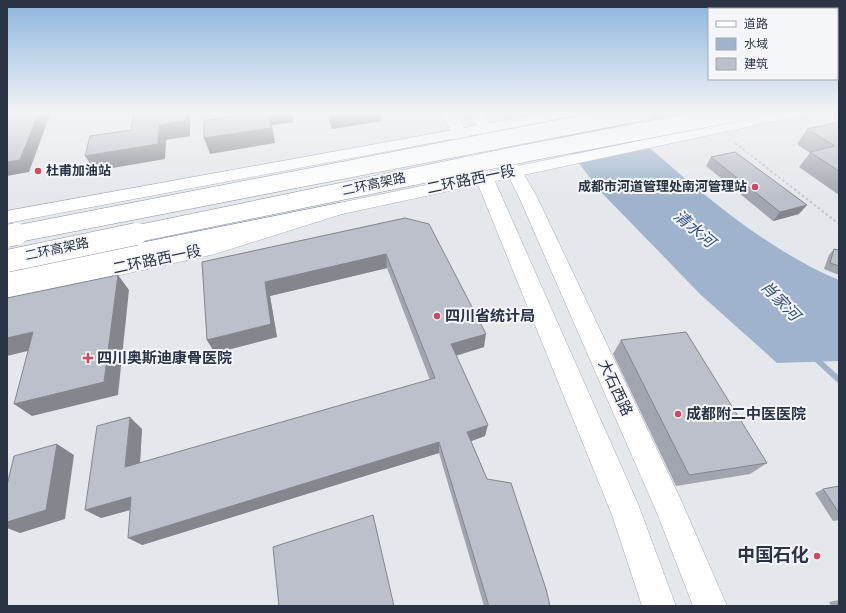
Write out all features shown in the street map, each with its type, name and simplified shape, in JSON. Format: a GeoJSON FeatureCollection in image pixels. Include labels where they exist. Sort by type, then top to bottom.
{"type":"FeatureCollection","features":[{"type":"Feature","properties":{"kind":"main road"},"geometry":{"type":"LineString","coordinates":[[7,217],[420,141]]}},
{"type":"Feature","properties":{"kind":"main road"},"geometry":{"type":"LineString","coordinates":[[465,141],[484,178],[627,515],[659,606]]}},
{"type":"Feature","properties":{"kind":"main road","name":"大石西路"},"geometry":{"type":"LineString","coordinates":[[494,141],[514,171],[528,197],[670,508],[710,606]]}},
{"type":"Feature","properties":{"kind":"main road","name":"二环高架路"},"geometry":{"type":"LineString","coordinates":[[7,236],[496,141]]}},
{"type":"Feature","properties":{"kind":"main road","name":"二环高架路"},"geometry":{"type":"LineString","coordinates":[[7,261],[594,141]]}},
{"type":"Feature","properties":{"kind":"main road","name":"二环路西一段"},"geometry":{"type":"LineString","coordinates":[[7,292],[215,247],[339,209],[659,141]]}},
{"type":"Feature","properties":{"kind":"main road"},"geometry":{"type":"LineString","coordinates":[[7,278],[339,209]]}},
{"type":"Feature","properties":{"kind":"path"},"geometry":{"type":"LineString","coordinates":[[735,143],[839,224]]}},
{"type":"Feature","properties":{"kind":"water","name":"清水河"},"geometry":{"type":"Polygon","coordinates":[[[562,141],[642,141],[685,179],[748,228],[793,257],[816,270],[839,280],[839,361],[777,363],[701,295],[600,191],[562,141]]]}},
{"type":"Feature","properties":{"kind":"building"},"geometry":{"type":"Polygon","coordinates":[[[7,141],[28,141],[20,160],[7,162],[7,141]]]}},
{"type":"Feature","properties":{"kind":"building"},"geometry":{"type":"Polygon","coordinates":[[[89,141],[158,141],[158,144],[85,156],[89,141]]]}},
{"type":"Feature","properties":{"kind":"building"},"geometry":{"type":"Polygon","coordinates":[[[826,141],[839,141],[839,171],[810,152],[835,146],[826,141]]]}},
{"type":"Feature","properties":{"kind":"building"},"geometry":{"type":"Polygon","coordinates":[[[735,152],[807,205],[780,212],[711,157],[735,152]]]}},
{"type":"Feature","properties":{"kind":"building"},"geometry":{"type":"Polygon","coordinates":[[[405,218],[429,224],[486,334],[451,344],[488,425],[467,432],[487,479],[511,483],[546,589],[550,606],[488,606],[439,442],[128,538],[131,497],[85,510],[97,426],[130,417],[125,467],[435,378],[386,254],[265,282],[271,324],[207,340],[202,262],[405,218]]]}},
{"type":"Feature","properties":{"kind":"building"},"geometry":{"type":"Polygon","coordinates":[[[834,249],[839,250],[839,266],[830,263],[834,249]]]}},
{"type":"Feature","properties":{"kind":"building"},"geometry":{"type":"Polygon","coordinates":[[[118,275],[104,382],[14,404],[33,332],[7,338],[7,298],[118,275]]]}},
{"type":"Feature","properties":{"kind":"building","name":"成都附二中医医院"},"geometry":{"type":"Polygon","coordinates":[[[686,332],[767,463],[689,475],[621,340],[686,332]]]}},
{"type":"Feature","properties":{"kind":"building"},"geometry":{"type":"Polygon","coordinates":[[[57,444],[46,510],[7,522],[7,485],[14,456],[57,444]]]}},
{"type":"Feature","properties":{"kind":"building"},"geometry":{"type":"Polygon","coordinates":[[[839,486],[839,513],[823,489],[839,486]]]}},
{"type":"Feature","properties":{"kind":"building"},"geometry":{"type":"Polygon","coordinates":[[[373,515],[394,606],[279,606],[273,547],[373,515]]]}},
{"type":"Feature","properties":{"kind":"waterway","name":"肖家河"},"geometry":{"type":"LineString","coordinates":[[815,358],[839,380]]}},
{"type":"Feature","properties":{"kind":"place","name":"杜甫加油站"},"geometry":{"type":"Point","coordinates":[38,171]}},
{"type":"Feature","properties":{"kind":"place","name":"成都市河道管理处南河管理站"},"geometry":{"type":"Point","coordinates":[755,187]}},
{"type":"Feature","properties":{"kind":"place","name":"四川省统计局"},"geometry":{"type":"Point","coordinates":[437,316]}},
{"type":"Feature","properties":{"kind":"place","name":"四川奥斯迪康骨医院"},"geometry":{"type":"Point","coordinates":[88,358]}},
{"type":"Feature","properties":{"kind":"place","name":"成都附二中医医院"},"geometry":{"type":"Point","coordinates":[678,414]}},
{"type":"Feature","properties":{"kind":"place","name":"中国石化"},"geometry":{"type":"Point","coordinates":[817,556]}}]}
